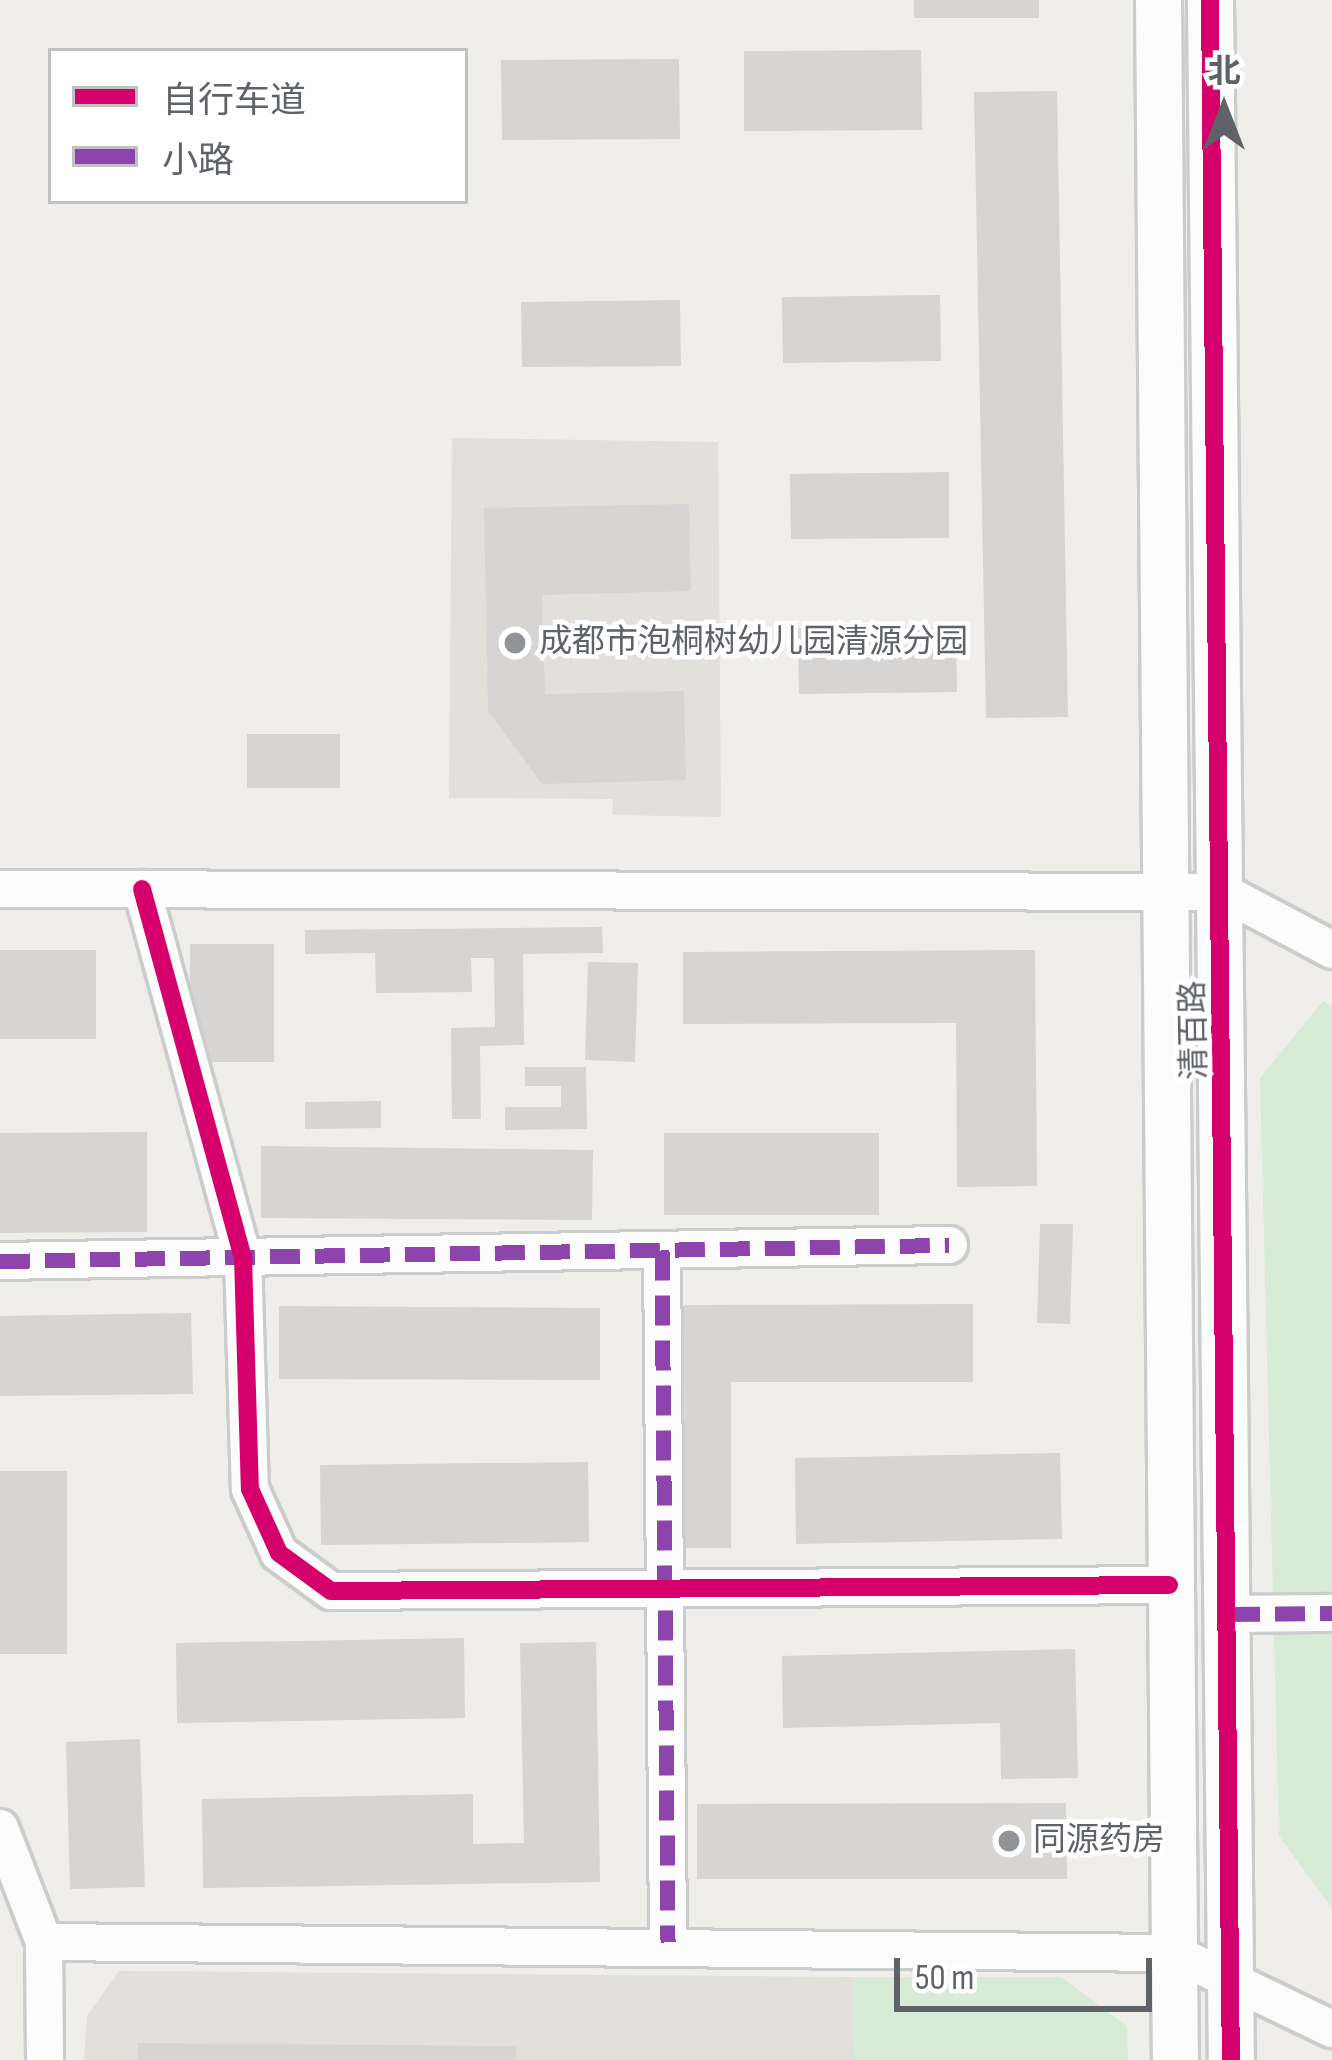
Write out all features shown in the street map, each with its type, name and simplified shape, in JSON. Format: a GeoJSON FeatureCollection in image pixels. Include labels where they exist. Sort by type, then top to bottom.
{"type":"FeatureCollection","features":[{"type":"Feature","properties":{"kind":"street","name":"清百路"},"geometry":{"type":"LineString","coordinates":[[1158,0],[1175,2060]]}},
{"type":"Feature","properties":{"kind":"street","name":"清百路"},"geometry":{"type":"LineString","coordinates":[[1210,0],[1223,892],[1231,2060]]}},
{"type":"Feature","properties":{"kind":"street"},"geometry":{"type":"LineString","coordinates":[[0,889],[1223,892],[1332,950]]}},
{"type":"Feature","properties":{"kind":"street"},"geometry":{"type":"LineString","coordinates":[[142,889],[243,1257],[250,1489],[279,1553],[331,1591],[1169,1585]]}},
{"type":"Feature","properties":{"kind":"street"},"geometry":{"type":"LineString","coordinates":[[0,1261],[949,1245]]}},
{"type":"Feature","properties":{"kind":"street"},"geometry":{"type":"LineString","coordinates":[[662,1250],[668,1942]]}},
{"type":"Feature","properties":{"kind":"street"},"geometry":{"type":"LineString","coordinates":[[1230,1614],[1332,1612]]}},
{"type":"Feature","properties":{"kind":"street"},"geometry":{"type":"LineString","coordinates":[[0,1828],[44,1942],[45,2060]]}},
{"type":"Feature","properties":{"kind":"street"},"geometry":{"type":"LineString","coordinates":[[44,1942],[668,1942],[1174,1953],[1229,1972],[1332,2029]]}},
{"type":"Feature","properties":{"kind":"shaded area"},"geometry":{"type":"Polygon","coordinates":[[[452,438],[718,442],[721,817],[612,815],[613,799],[449,798],[452,438]]]}},
{"type":"Feature","properties":{"kind":"shaded area"},"geometry":{"type":"Polygon","coordinates":[[[119,1971],[853,1977],[854,2060],[84,2060],[87,2016],[119,1971]]]}},
{"type":"Feature","properties":{"kind":"green space"},"geometry":{"type":"Polygon","coordinates":[[[1323,1001],[1332,1007],[1332,1908],[1279,1836],[1260,1078],[1323,1001]]]}},
{"type":"Feature","properties":{"kind":"green space"},"geometry":{"type":"Polygon","coordinates":[[[853,1977],[1061,1977],[1127,2026],[1128,2060],[854,2060],[853,1977]]]}},
{"type":"Feature","properties":{"kind":"building"},"geometry":{"type":"Polygon","coordinates":[[[914,0],[1039,0],[1039,18],[914,18],[914,0]]]}},
{"type":"Feature","properties":{"kind":"building"},"geometry":{"type":"Polygon","coordinates":[[[921,50],[922,130],[744,131],[744,51],[921,50]]]}},
{"type":"Feature","properties":{"kind":"building"},"geometry":{"type":"Polygon","coordinates":[[[679,59],[680,139],[502,140],[501,60],[679,59]]]}},
{"type":"Feature","properties":{"kind":"building"},"geometry":{"type":"Polygon","coordinates":[[[1057,91],[1068,717],[986,718],[974,92],[1057,91]]]}},
{"type":"Feature","properties":{"kind":"building"},"geometry":{"type":"Polygon","coordinates":[[[940,295],[941,361],[783,363],[782,297],[940,295]]]}},
{"type":"Feature","properties":{"kind":"building"},"geometry":{"type":"Polygon","coordinates":[[[680,300],[681,366],[522,367],[521,302],[680,300]]]}},
{"type":"Feature","properties":{"kind":"building"},"geometry":{"type":"Polygon","coordinates":[[[949,472],[949,538],[791,539],[790,474],[949,472]]]}},
{"type":"Feature","properties":{"kind":"building","name":"成都市泡桐树幼儿园清源分园"},"geometry":{"type":"Polygon","coordinates":[[[689,504],[691,591],[542,595],[545,694],[684,691],[686,780],[542,784],[488,711],[484,508],[689,504]]]}},
{"type":"Feature","properties":{"kind":"building"},"geometry":{"type":"Polygon","coordinates":[[[956,627],[957,692],[799,694],[798,628],[956,627]]]}},
{"type":"Feature","properties":{"kind":"building"},"geometry":{"type":"Polygon","coordinates":[[[247,734],[340,734],[340,788],[247,788],[247,734]]]}},
{"type":"Feature","properties":{"kind":"building"},"geometry":{"type":"Polygon","coordinates":[[[602,927],[603,953],[523,954],[524,1045],[480,1046],[481,1119],[452,1119],[451,1028],[495,1027],[494,958],[471,958],[472,992],[376,993],[375,953],[305,954],[305,930],[602,927]]]}},
{"type":"Feature","properties":{"kind":"building"},"geometry":{"type":"Polygon","coordinates":[[[190,944],[274,944],[274,1062],[190,1062],[190,944]]]}},
{"type":"Feature","properties":{"kind":"building"},"geometry":{"type":"Polygon","coordinates":[[[0,950],[96,950],[96,1039],[0,1039],[0,950]]]}},
{"type":"Feature","properties":{"kind":"building"},"geometry":{"type":"Polygon","coordinates":[[[1035,950],[1037,1186],[957,1187],[956,1023],[683,1024],[683,952],[1035,950]]]}},
{"type":"Feature","properties":{"kind":"building"},"geometry":{"type":"Polygon","coordinates":[[[588,962],[638,963],[635,1062],[585,1060],[588,962]]]}},
{"type":"Feature","properties":{"kind":"building"},"geometry":{"type":"Polygon","coordinates":[[[525,1067],[586,1067],[587,1129],[505,1130],[505,1107],[561,1107],[561,1086],[525,1086],[525,1067]]]}},
{"type":"Feature","properties":{"kind":"building"},"geometry":{"type":"Polygon","coordinates":[[[381,1101],[381,1128],[305,1129],[305,1102],[381,1101]]]}},
{"type":"Feature","properties":{"kind":"building"},"geometry":{"type":"Polygon","coordinates":[[[147,1132],[147,1232],[0,1233],[0,1133],[147,1132]]]}},
{"type":"Feature","properties":{"kind":"building"},"geometry":{"type":"Polygon","coordinates":[[[664,1133],[879,1133],[879,1215],[664,1215],[664,1133]]]}},
{"type":"Feature","properties":{"kind":"building"},"geometry":{"type":"Polygon","coordinates":[[[261,1146],[593,1150],[592,1220],[261,1218],[261,1146]]]}},
{"type":"Feature","properties":{"kind":"building"},"geometry":{"type":"Polygon","coordinates":[[[1040,1224],[1073,1224],[1070,1324],[1037,1323],[1040,1224]]]}},
{"type":"Feature","properties":{"kind":"building"},"geometry":{"type":"Polygon","coordinates":[[[973,1304],[973,1382],[731,1382],[731,1548],[685,1548],[684,1305],[973,1304]]]}},
{"type":"Feature","properties":{"kind":"building"},"geometry":{"type":"Polygon","coordinates":[[[279,1306],[600,1308],[600,1380],[279,1379],[279,1306]]]}},
{"type":"Feature","properties":{"kind":"building"},"geometry":{"type":"Polygon","coordinates":[[[191,1313],[193,1394],[0,1396],[0,1316],[191,1313]]]}},
{"type":"Feature","properties":{"kind":"building"},"geometry":{"type":"Polygon","coordinates":[[[1060,1453],[1062,1539],[796,1544],[795,1458],[1060,1453]]]}},
{"type":"Feature","properties":{"kind":"building"},"geometry":{"type":"Polygon","coordinates":[[[588,1462],[589,1542],[321,1545],[320,1465],[588,1462]]]}},
{"type":"Feature","properties":{"kind":"building"},"geometry":{"type":"Polygon","coordinates":[[[0,1471],[67,1471],[67,1654],[0,1654],[0,1471]]]}},
{"type":"Feature","properties":{"kind":"building"},"geometry":{"type":"Polygon","coordinates":[[[464,1638],[465,1718],[177,1723],[176,1643],[464,1638]]]}},
{"type":"Feature","properties":{"kind":"building"},"geometry":{"type":"Polygon","coordinates":[[[596,1642],[600,1882],[203,1888],[202,1799],[473,1794],[473,1844],[524,1843],[520,1643],[596,1642]]]}},
{"type":"Feature","properties":{"kind":"building"},"geometry":{"type":"Polygon","coordinates":[[[1075,1649],[1078,1778],[1001,1779],[1000,1723],[783,1728],[782,1656],[1075,1649]]]}},
{"type":"Feature","properties":{"kind":"building"},"geometry":{"type":"Polygon","coordinates":[[[140,1739],[145,1887],[70,1889],[66,1742],[140,1739]]]}},
{"type":"Feature","properties":{"kind":"building"},"geometry":{"type":"Polygon","coordinates":[[[1066,1803],[1067,1879],[697,1879],[697,1804],[1066,1803]]]}},
{"type":"Feature","properties":{"kind":"building"},"geometry":{"type":"Polygon","coordinates":[[[138,2043],[516,2046],[516,2060],[138,2060],[138,2043]]]}},
{"type":"Feature","properties":{"kind":"marked path"},"geometry":{"type":"LineString","coordinates":[[0,1261],[949,1245]]}},
{"type":"Feature","properties":{"kind":"marked path"},"geometry":{"type":"LineString","coordinates":[[662,1250],[668,1942]]}},
{"type":"Feature","properties":{"kind":"marked path"},"geometry":{"type":"LineString","coordinates":[[1230,1614],[1332,1613]]}},
{"type":"Feature","properties":{"kind":"cycle path"},"geometry":{"type":"LineString","coordinates":[[1210,0],[1231,2060]]}},
{"type":"Feature","properties":{"kind":"cycle path"},"geometry":{"type":"LineString","coordinates":[[142,889],[243,1257],[250,1489],[279,1553],[331,1591],[1169,1585]]}},
{"type":"Feature","properties":{"kind":"place","name":"成都市泡桐树幼儿园清源分园"},"geometry":{"type":"Point","coordinates":[515,643]}},
{"type":"Feature","properties":{"kind":"place","name":"同源药房"},"geometry":{"type":"Point","coordinates":[1009,1841]}}]}
